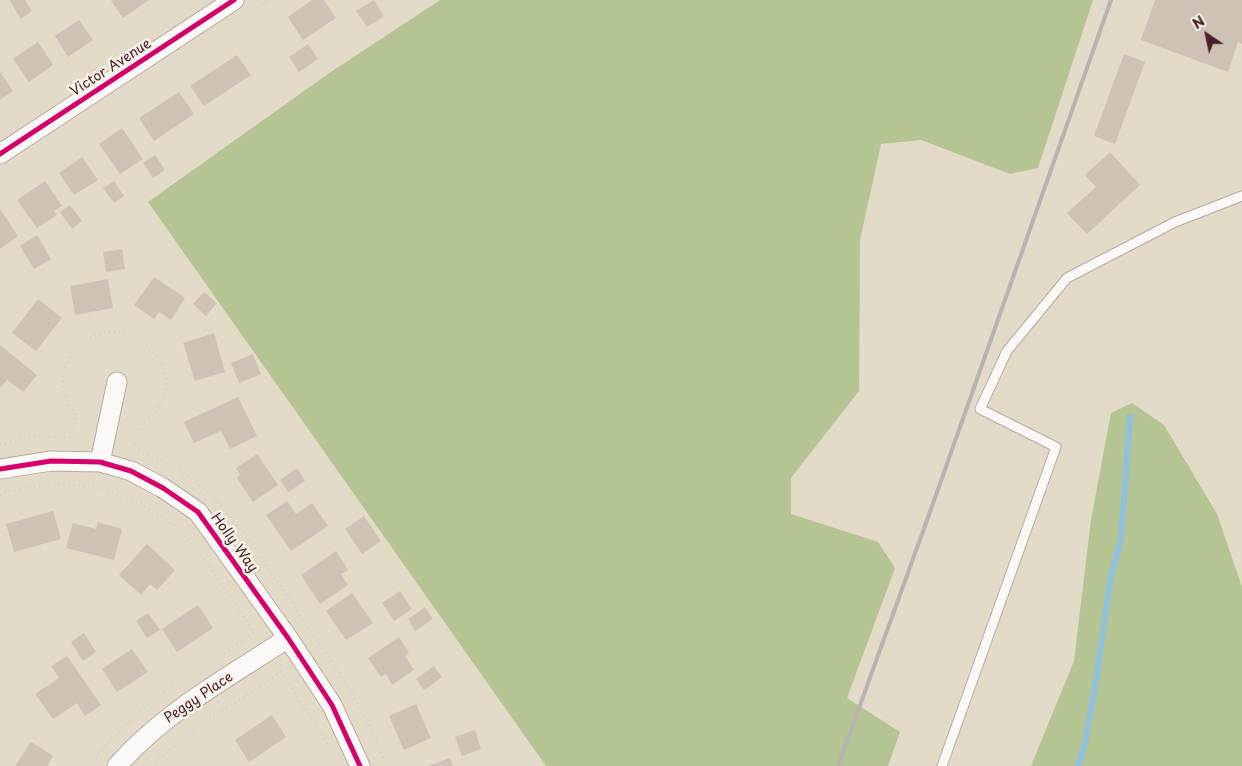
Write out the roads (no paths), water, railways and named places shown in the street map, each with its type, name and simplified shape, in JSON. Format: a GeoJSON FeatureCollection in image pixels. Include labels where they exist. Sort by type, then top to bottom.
{"type":"FeatureCollection","features":[{"type":"Feature","properties":{"kind":"street","name":"Victor Avenue"},"geometry":{"type":"LineString","coordinates":[[0,154],[234,0]]}},
{"type":"Feature","properties":{"kind":"street"},"geometry":{"type":"LineString","coordinates":[[100,462],[117,382]]}},
{"type":"Feature","properties":{"kind":"street","name":"Holly Way"},"geometry":{"type":"LineString","coordinates":[[0,469],[51,460],[100,462],[131,471],[164,488],[198,512],[288,638],[332,705],[360,766]]}},
{"type":"Feature","properties":{"kind":"street","name":"Peggy Place"},"geometry":{"type":"LineString","coordinates":[[117,766],[168,718],[288,638]]}},
{"type":"Feature","properties":{"kind":"lane"},"geometry":{"type":"LineString","coordinates":[[942,766],[1056,447],[980,409],[1007,351],[1067,278],[1175,222],[1242,196]]}},
{"type":"Feature","properties":{"kind":"waterway"},"geometry":{"type":"LineString","coordinates":[[1078,766],[1084,748],[1097,675],[1110,580],[1121,539],[1130,417]]}},
{"type":"Feature","properties":{"kind":"railway"},"geometry":{"type":"LineString","coordinates":[[838,766],[1111,0]]}}]}
